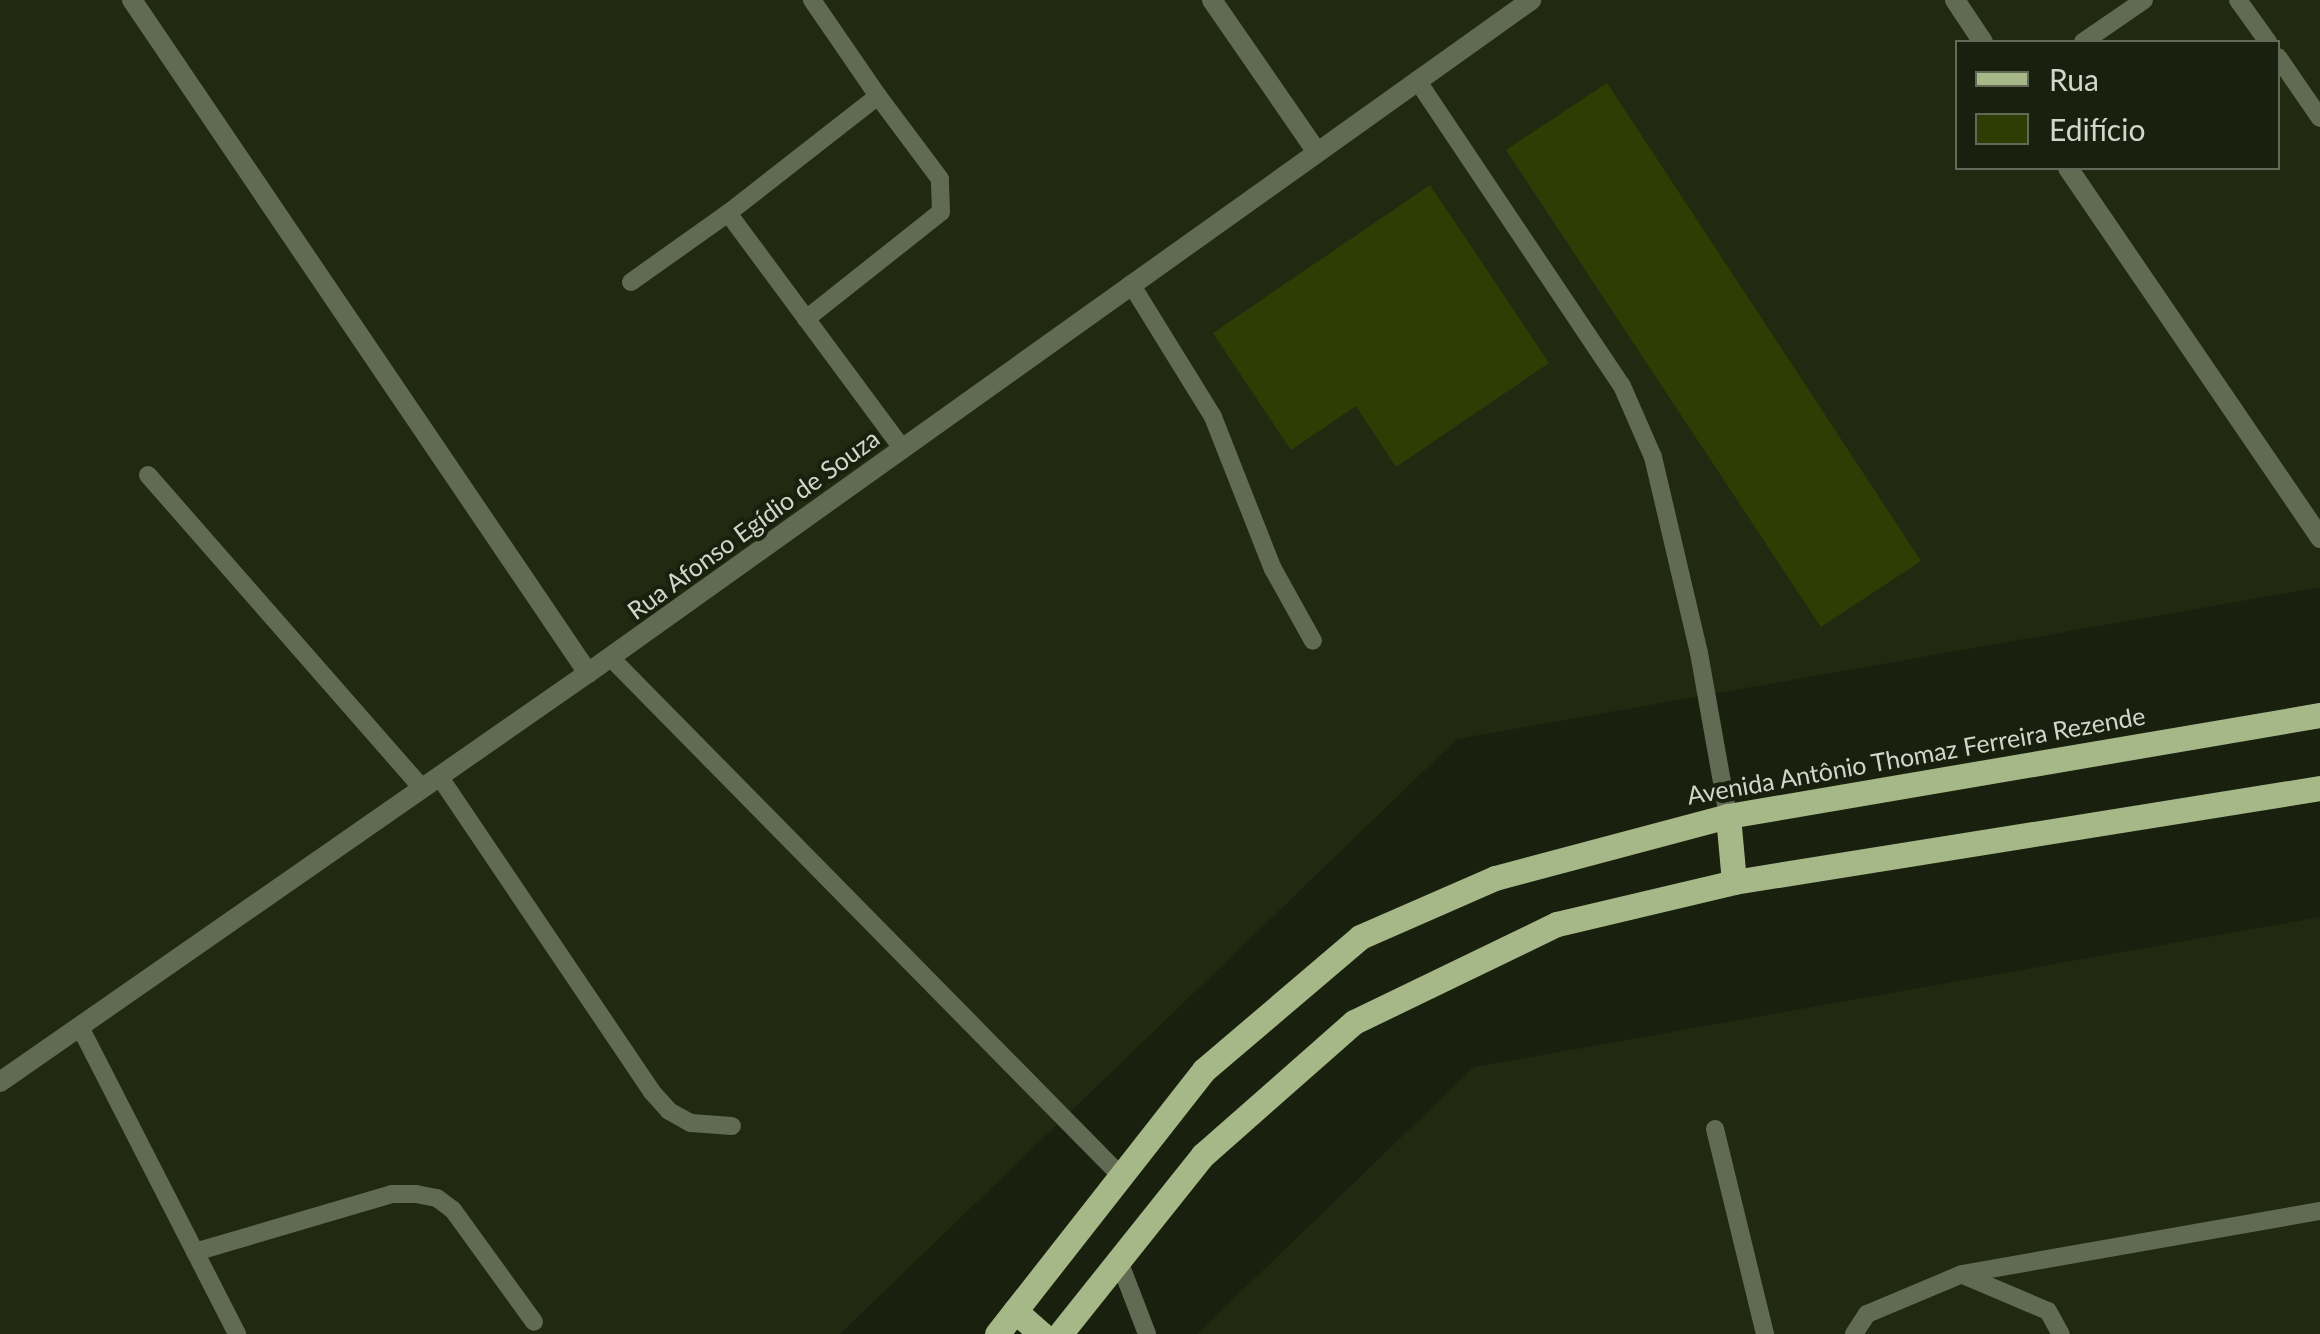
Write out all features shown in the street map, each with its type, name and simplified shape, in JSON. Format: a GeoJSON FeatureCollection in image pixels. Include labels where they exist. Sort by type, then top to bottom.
{"type":"FeatureCollection","features":[{"type":"Feature","properties":{"kind":"main road","name":"Avenida Antônio Thomaz Ferreira Rezende"},"geometry":{"type":"LineString","coordinates":[[997,1334],[1204,1070],[1360,936],[1496,878],[1728,816],[2320,714]]}},
{"type":"Feature","properties":{"kind":"main road"},"geometry":{"type":"LineString","coordinates":[[1060,1334],[1204,1156],[1354,1022],[1557,924],[1734,882],[2320,788]]}},
{"type":"Feature","properties":{"kind":"main road"},"geometry":{"type":"LineString","coordinates":[[1728,816],[1734,882]]}},
{"type":"Feature","properties":{"kind":"main road"},"geometry":{"type":"LineString","coordinates":[[1015,1312],[1042,1334]]}},
{"type":"Feature","properties":{"kind":"street"},"geometry":{"type":"LineString","coordinates":[[132,0],[588,672]]}},
{"type":"Feature","properties":{"kind":"street","name":"Rua Afonso Egídio de Souza"},"geometry":{"type":"LineString","coordinates":[[0,1082],[588,672],[1532,0]]}},
{"type":"Feature","properties":{"kind":"street"},"geometry":{"type":"LineString","coordinates":[[1954,0],[1982,40]]}},
{"type":"Feature","properties":{"kind":"street"},"geometry":{"type":"LineString","coordinates":[[1218,2],[1317,152]]}},
{"type":"Feature","properties":{"kind":"street"},"geometry":{"type":"LineString","coordinates":[[2069,170],[2320,538]]}},
{"type":"Feature","properties":{"kind":"lane"},"geometry":{"type":"LineString","coordinates":[[2086,40],[2144,0]]}},
{"type":"Feature","properties":{"kind":"lane"},"geometry":{"type":"LineString","coordinates":[[2238,0],[2267,40]]}},
{"type":"Feature","properties":{"kind":"lane"},"geometry":{"type":"LineString","coordinates":[[806,319],[941,212],[940,179],[878,96],[817,2]]}},
{"type":"Feature","properties":{"kind":"lane"},"geometry":{"type":"LineString","coordinates":[[2280,59],[2320,118]]}},
{"type":"Feature","properties":{"kind":"lane"},"geometry":{"type":"LineString","coordinates":[[1418,80],[1622,386],[1652,456],[1699,652],[1728,816]]}},
{"type":"Feature","properties":{"kind":"lane"},"geometry":{"type":"LineString","coordinates":[[631,282],[728,213],[878,96]]}},
{"type":"Feature","properties":{"kind":"lane"},"geometry":{"type":"LineString","coordinates":[[728,213],[902,448]]}},
{"type":"Feature","properties":{"kind":"lane"},"geometry":{"type":"LineString","coordinates":[[1130,284],[1213,417],[1273,569],[1314,641]]}},
{"type":"Feature","properties":{"kind":"lane"},"geometry":{"type":"LineString","coordinates":[[148,475],[431,782],[669,1111],[691,1122],[732,1126]]}},
{"type":"Feature","properties":{"kind":"lane"},"geometry":{"type":"LineString","coordinates":[[610,656],[1122,1176]]}},
{"type":"Feature","properties":{"kind":"lane"},"geometry":{"type":"LineString","coordinates":[[80,1027],[237,1334]]}},
{"type":"Feature","properties":{"kind":"lane"},"geometry":{"type":"LineString","coordinates":[[1716,1129],[1766,1334]]}},
{"type":"Feature","properties":{"kind":"lane"},"geometry":{"type":"LineString","coordinates":[[195,1252],[392,1194],[426,1196],[453,1210],[534,1322]]}},
{"type":"Feature","properties":{"kind":"lane"},"geometry":{"type":"LineString","coordinates":[[1854,1334],[1867,1314],[1962,1274],[2320,1210]]}},
{"type":"Feature","properties":{"kind":"lane"},"geometry":{"type":"LineString","coordinates":[[1119,1261],[1147,1334]]}},
{"type":"Feature","properties":{"kind":"lane"},"geometry":{"type":"LineString","coordinates":[[1962,1274],[2048,1311],[2061,1334]]}},
{"type":"Feature","properties":{"kind":"shaded area"},"geometry":{"type":"Polygon","coordinates":[[[0,0],[2320,0],[2320,587],[1457,739],[840,1334],[0,1334],[0,0]]]}},
{"type":"Feature","properties":{"kind":"shaded area"},"geometry":{"type":"Polygon","coordinates":[[[2320,917],[2320,1334],[1197,1334],[1474,1067],[2320,917]]]}},
{"type":"Feature","properties":{"kind":"building"},"geometry":{"type":"Polygon","coordinates":[[[1607,83],[1921,561],[1821,627],[1506,150],[1607,83]]]}},
{"type":"Feature","properties":{"kind":"building"},"geometry":{"type":"Polygon","coordinates":[[[1430,185],[1549,363],[1396,467],[1356,406],[1291,450],[1213,333],[1430,185]]]}}]}
